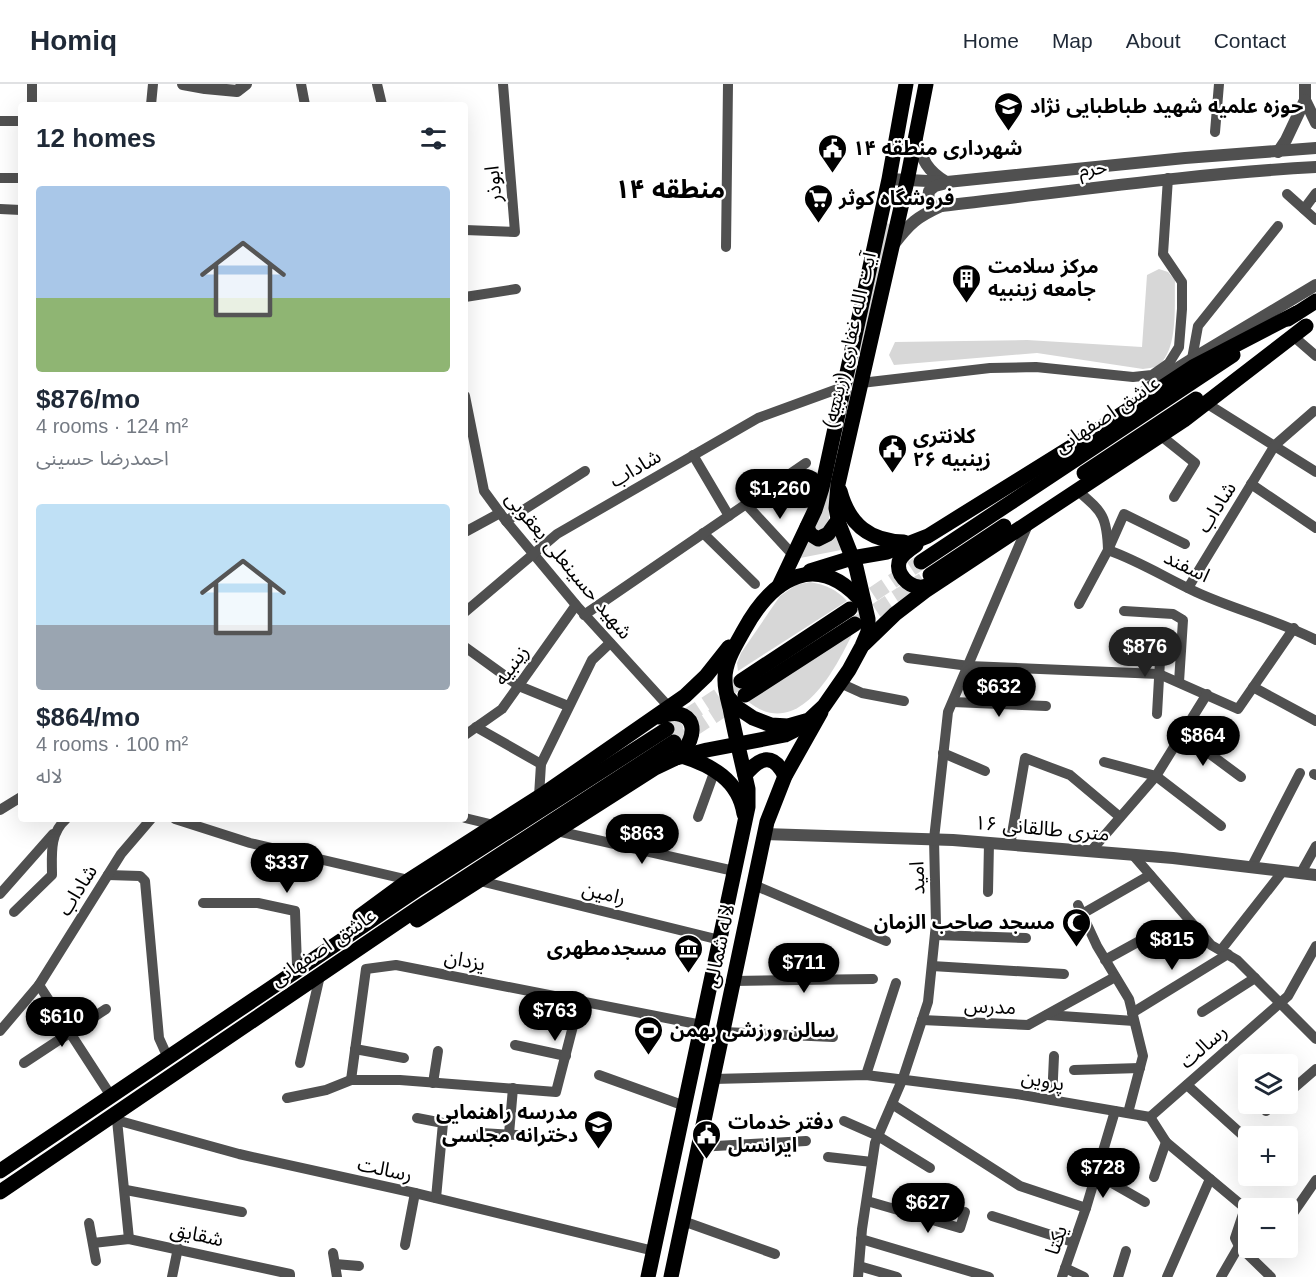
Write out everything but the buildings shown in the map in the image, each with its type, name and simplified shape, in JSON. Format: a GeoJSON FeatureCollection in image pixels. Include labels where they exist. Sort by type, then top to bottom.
{"type":"FeatureCollection","features":[{"type":"Feature","properties":{"kind":"main road","name":"آیت الله غفاری (زینبیه)"},"geometry":{"type":"LineString","coordinates":[[778,586],[807,527],[822,488],[889,179],[906,84]]}},
{"type":"Feature","properties":{"kind":"main road","name":"آیت الله غفاری (زینبیه)"},"geometry":{"type":"LineString","coordinates":[[856,612],[852,558],[836,508],[838,484],[907,181],[926,84]]}},
{"type":"Feature","properties":{"kind":"main road","name":"عاشق اصفهانی"},"geometry":{"type":"LineString","coordinates":[[926,569],[1306,319],[1316,301]]}},
{"type":"Feature","properties":{"kind":"main road"},"geometry":{"type":"LineString","coordinates":[[862,646],[895,614],[925,591],[1206,403],[1293,336],[1306,319]]}},
{"type":"Feature","properties":{"kind":"main road"},"geometry":{"type":"LineString","coordinates":[[954,573],[930,585],[919,587],[907,583],[903,578],[899,561],[906,552],[928,536],[1005,490],[1193,367],[1306,319]]}},
{"type":"Feature","properties":{"kind":"main road"},"geometry":{"type":"LineString","coordinates":[[838,484],[847,510],[864,531],[886,541],[913,542]]}},
{"type":"Feature","properties":{"kind":"main road"},"geometry":{"type":"LineString","coordinates":[[807,527],[810,534],[818,539],[828,534],[838,520]]}},
{"type":"Feature","properties":{"kind":"main road"},"geometry":{"type":"LineString","coordinates":[[233,1014],[409,880],[539,796],[685,696],[706,676],[778,586],[785,581],[817,568],[852,558],[886,552],[928,536]]}},
{"type":"Feature","properties":{"kind":"main road"},"geometry":{"type":"LineString","coordinates":[[798,576],[821,574],[838,580],[853,590],[856,612]]}},
{"type":"Feature","properties":{"kind":"main road"},"geometry":{"type":"LineString","coordinates":[[243,1027],[480,882],[655,768],[679,757],[785,735],[798,729],[824,706],[862,646],[868,632],[868,619],[856,612]]}},
{"type":"Feature","properties":{"kind":"main road"},"geometry":{"type":"LineString","coordinates":[[743,688],[856,612]]}},
{"type":"Feature","properties":{"kind":"main road"},"geometry":{"type":"LineString","coordinates":[[748,623],[732,652],[726,669],[725,682],[728,697],[738,708],[753,718],[771,725],[788,726],[809,720]]}},
{"type":"Feature","properties":{"kind":"main road","name":"لاله شمالی"},"geometry":{"type":"LineString","coordinates":[[648,1277],[748,807],[748,789],[728,697]]}},
{"type":"Feature","properties":{"kind":"main road","name":"لاله شمالی"},"geometry":{"type":"LineString","coordinates":[[671,1277],[764,834],[785,776],[824,706]]}},
{"type":"Feature","properties":{"kind":"main road"},"geometry":{"type":"LineString","coordinates":[[649,721],[666,714],[677,713],[687,717],[691,723],[693,735],[679,757]]}},
{"type":"Feature","properties":{"kind":"main road","name":"عاشق اصفهانی"},"geometry":{"type":"LineString","coordinates":[[0,1171],[416,890],[670,735],[243,1027],[113,1119],[0,1192]]}},
{"type":"Feature","properties":{"kind":"main road"},"geometry":{"type":"LineString","coordinates":[[679,757],[704,763],[716,770],[734,787],[742,804],[745,822]]}},
{"type":"Feature","properties":{"kind":"main road"},"geometry":{"type":"LineString","coordinates":[[745,775],[754,765],[771,759],[779,764],[785,776]]}},
{"type":"Feature","properties":{"kind":"main road"},"geometry":{"type":"LineString","coordinates":[[672,1166],[693,1171]]}},
{"type":"Feature","properties":{"kind":"street"},"geometry":{"type":"LineString","coordinates":[[32,84],[32,102]]}},
{"type":"Feature","properties":{"kind":"street"},"geometry":{"type":"LineString","coordinates":[[151,102],[153,84]]}},
{"type":"Feature","properties":{"kind":"street"},"geometry":{"type":"LineString","coordinates":[[183,84],[237,91],[246,84]]}},
{"type":"Feature","properties":{"kind":"street"},"geometry":{"type":"LineString","coordinates":[[301,84],[304,102]]}},
{"type":"Feature","properties":{"kind":"street"},"geometry":{"type":"LineString","coordinates":[[377,84],[381,102]]}},
{"type":"Feature","properties":{"kind":"street","name":"ابوذر"},"geometry":{"type":"LineString","coordinates":[[468,230],[515,232],[503,84]]}},
{"type":"Feature","properties":{"kind":"street"},"geometry":{"type":"LineString","coordinates":[[726,247],[728,84]]}},
{"type":"Feature","properties":{"kind":"street"},"geometry":{"type":"LineString","coordinates":[[1215,132],[1219,84]]}},
{"type":"Feature","properties":{"kind":"street"},"geometry":{"type":"LineString","coordinates":[[1278,152],[1305,100],[1305,84]]}},
{"type":"Feature","properties":{"kind":"street"},"geometry":{"type":"LineString","coordinates":[[1305,100],[1316,123]]}},
{"type":"Feature","properties":{"kind":"street"},"geometry":{"type":"LineString","coordinates":[[0,121],[18,121]]}},
{"type":"Feature","properties":{"kind":"street"},"geometry":{"type":"LineString","coordinates":[[916,139],[924,162],[934,175],[947,182]]}},
{"type":"Feature","properties":{"kind":"street","name":"حرم"},"geometry":{"type":"LineString","coordinates":[[889,179],[947,182],[1185,158],[1316,148]]}},
{"type":"Feature","properties":{"kind":"street","name":"حرم"},"geometry":{"type":"LineString","coordinates":[[891,248],[908,225],[923,214],[942,206],[1168,178],[1316,167]]}},
{"type":"Feature","properties":{"kind":"street"},"geometry":{"type":"LineString","coordinates":[[0,178],[18,178]]}},
{"type":"Feature","properties":{"kind":"street"},"geometry":{"type":"LineString","coordinates":[[861,383],[990,368],[1036,367],[1133,377],[1152,375],[1169,363],[1179,347],[1180,338],[1182,282],[1163,255],[1168,178]]}},
{"type":"Feature","properties":{"kind":"street"},"geometry":{"type":"LineString","coordinates":[[942,206],[931,205],[928,199],[929,191],[947,182]]}},
{"type":"Feature","properties":{"kind":"street"},"geometry":{"type":"LineString","coordinates":[[1304,209],[1316,193]]}},
{"type":"Feature","properties":{"kind":"street"},"geometry":{"type":"LineString","coordinates":[[1287,194],[1316,220]]}},
{"type":"Feature","properties":{"kind":"street"},"geometry":{"type":"LineString","coordinates":[[0,209],[18,210]]}},
{"type":"Feature","properties":{"kind":"street"},"geometry":{"type":"LineString","coordinates":[[1192,359],[1198,326],[1278,226]]}},
{"type":"Feature","properties":{"kind":"street"},"geometry":{"type":"LineString","coordinates":[[1122,412],[1160,379],[1316,285]]}},
{"type":"Feature","properties":{"kind":"street"},"geometry":{"type":"LineString","coordinates":[[468,297],[516,289]]}},
{"type":"Feature","properties":{"kind":"street"},"geometry":{"type":"LineString","coordinates":[[1293,336],[1316,356]]}},
{"type":"Feature","properties":{"kind":"street","name":"شاداب"},"geometry":{"type":"LineString","coordinates":[[468,609],[557,534],[758,418],[843,387]]}},
{"type":"Feature","properties":{"kind":"street"},"geometry":{"type":"LineString","coordinates":[[1206,403],[1316,472]]}},
{"type":"Feature","properties":{"kind":"street","name":"شاداب"},"geometry":{"type":"LineString","coordinates":[[1188,588],[1275,445],[1314,411]]}},
{"type":"Feature","properties":{"kind":"street","name":"شهید حسینعلی یعقوبی"},"geometry":{"type":"LineString","coordinates":[[468,424],[484,490],[503,517],[584,615],[669,707]]}},
{"type":"Feature","properties":{"kind":"street"},"geometry":{"type":"LineString","coordinates":[[1160,435],[1195,463],[1174,497]]}},
{"type":"Feature","properties":{"kind":"street"},"geometry":{"type":"LineString","coordinates":[[693,455],[729,516]]}},
{"type":"Feature","properties":{"kind":"street"},"geometry":{"type":"LineString","coordinates":[[584,615],[806,463]]}},
{"type":"Feature","properties":{"kind":"street"},"geometry":{"type":"LineString","coordinates":[[468,531],[503,517],[585,471]]}},
{"type":"Feature","properties":{"kind":"street"},"geometry":{"type":"LineString","coordinates":[[1251,484],[1316,528]]}},
{"type":"Feature","properties":{"kind":"street"},"geometry":{"type":"LineString","coordinates":[[1077,490],[1100,510],[1107,530],[1108,549]]}},
{"type":"Feature","properties":{"kind":"street"},"geometry":{"type":"LineString","coordinates":[[746,504],[793,555]]}},
{"type":"Feature","properties":{"kind":"street"},"geometry":{"type":"LineString","coordinates":[[1079,604],[1124,514],[1185,544]]}},
{"type":"Feature","properties":{"kind":"street","name":"امید"},"geometry":{"type":"LineString","coordinates":[[859,1272],[861,1239],[878,1136],[903,1078],[928,1002],[935,935],[934,839],[948,712],[1030,520]]}},
{"type":"Feature","properties":{"kind":"street"},"geometry":{"type":"LineString","coordinates":[[703,533],[755,584]]}},
{"type":"Feature","properties":{"kind":"street","name":"اسفند"},"geometry":{"type":"LineString","coordinates":[[1108,549],[1132,558],[1188,588],[1294,628],[1316,640]]}},
{"type":"Feature","properties":{"kind":"street","name":"زینبیه"},"geometry":{"type":"LineString","coordinates":[[468,733],[502,709],[576,605]]}},
{"type":"Feature","properties":{"kind":"street"},"geometry":{"type":"LineString","coordinates":[[1124,611],[1173,614],[1183,620],[1179,682]]}},
{"type":"Feature","properties":{"kind":"street"},"geometry":{"type":"LineString","coordinates":[[908,658],[969,666],[1160,675],[1238,709],[1294,628]]}},
{"type":"Feature","properties":{"kind":"street"},"geometry":{"type":"LineString","coordinates":[[539,796],[541,764],[592,660],[610,643]]}},
{"type":"Feature","properties":{"kind":"street"},"geometry":{"type":"LineString","coordinates":[[1157,714],[1161,643]]}},
{"type":"Feature","properties":{"kind":"street"},"geometry":{"type":"LineString","coordinates":[[468,649],[519,686],[568,706]]}},
{"type":"Feature","properties":{"kind":"street"},"geometry":{"type":"LineString","coordinates":[[840,683],[862,693],[904,701]]}},
{"type":"Feature","properties":{"kind":"street"},"geometry":{"type":"LineString","coordinates":[[1254,687],[1316,721]]}},
{"type":"Feature","properties":{"kind":"street"},"geometry":{"type":"LineString","coordinates":[[1090,851],[1156,776],[1207,694]]}},
{"type":"Feature","properties":{"kind":"street"},"geometry":{"type":"LineString","coordinates":[[953,702],[1046,706]]}},
{"type":"Feature","properties":{"kind":"street"},"geometry":{"type":"LineString","coordinates":[[476,727],[541,764]]}},
{"type":"Feature","properties":{"kind":"street"},"geometry":{"type":"LineString","coordinates":[[1183,734],[1241,777]]}},
{"type":"Feature","properties":{"kind":"street"},"geometry":{"type":"LineString","coordinates":[[943,753],[985,771]]}},
{"type":"Feature","properties":{"kind":"street"},"geometry":{"type":"LineString","coordinates":[[1010,844],[1025,758],[1070,775],[1120,817]]}},
{"type":"Feature","properties":{"kind":"street"},"geometry":{"type":"LineString","coordinates":[[1104,762],[1156,776],[1221,826]]}},
{"type":"Feature","properties":{"kind":"street"},"geometry":{"type":"LineString","coordinates":[[698,817],[716,770]]}},
{"type":"Feature","properties":{"kind":"street"},"geometry":{"type":"LineString","coordinates":[[1251,867],[1300,773]]}},
{"type":"Feature","properties":{"kind":"street"},"geometry":{"type":"LineString","coordinates":[[0,810],[18,799]]}},
{"type":"Feature","properties":{"kind":"street"},"geometry":{"type":"LineString","coordinates":[[468,819],[494,825]]}},
{"type":"Feature","properties":{"kind":"street","name":"شاداب"},"geometry":{"type":"LineString","coordinates":[[0,1031],[39,985],[121,854],[148,822]]}},
{"type":"Feature","properties":{"kind":"street"},"geometry":{"type":"LineString","coordinates":[[184,822],[250,843],[409,880]]}},
{"type":"Feature","properties":{"kind":"street"},"geometry":{"type":"LineString","coordinates":[[0,894],[62,824]]}},
{"type":"Feature","properties":{"kind":"street"},"geometry":{"type":"LineString","coordinates":[[14,912],[52,875],[52,844],[62,824]]}},
{"type":"Feature","properties":{"kind":"street"},"geometry":{"type":"LineString","coordinates":[[557,831],[734,872]]}},
{"type":"Feature","properties":{"kind":"street","name":"۱۶ متری طالقانی"},"geometry":{"type":"LineString","coordinates":[[764,834],[934,839],[1010,844],[1316,875]]}},
{"type":"Feature","properties":{"kind":"street"},"geometry":{"type":"LineString","coordinates":[[988,892],[989,843]]}},
{"type":"Feature","properties":{"kind":"street"},"geometry":{"type":"LineString","coordinates":[[1301,873],[1316,846]]}},
{"type":"Feature","properties":{"kind":"street"},"geometry":{"type":"LineString","coordinates":[[1133,855],[1211,945],[1237,960],[1255,978],[1284,1000],[1316,1038]]}},
{"type":"Feature","properties":{"kind":"street"},"geometry":{"type":"LineString","coordinates":[[1047,1015],[1133,1017],[1224,952],[1283,871]]}},
{"type":"Feature","properties":{"kind":"street"},"geometry":{"type":"LineString","coordinates":[[108,875],[140,876],[146,881],[159,1038],[168,1058]]}},
{"type":"Feature","properties":{"kind":"street"},"geometry":{"type":"LineString","coordinates":[[1128,1113],[1143,1056],[1129,999],[1105,960],[1080,910],[1150,875]]}},
{"type":"Feature","properties":{"kind":"street","name":"رامین"},"geometry":{"type":"LineString","coordinates":[[480,882],[720,940]]}},
{"type":"Feature","properties":{"kind":"street"},"geometry":{"type":"LineString","coordinates":[[754,885],[886,941]]}},
{"type":"Feature","properties":{"kind":"street"},"geometry":{"type":"LineString","coordinates":[[203,903],[258,903],[295,911],[297,965]]}},
{"type":"Feature","properties":{"kind":"street"},"geometry":{"type":"LineString","coordinates":[[935,935],[1026,938]]}},
{"type":"Feature","properties":{"kind":"street"},"geometry":{"type":"LineString","coordinates":[[1105,960],[1145,938]]}},
{"type":"Feature","properties":{"kind":"street","name":"رسالت"},"geometry":{"type":"LineString","coordinates":[[1150,1117],[1284,1000],[1316,946]]}},
{"type":"Feature","properties":{"kind":"street","name":"یزدان"},"geometry":{"type":"LineString","coordinates":[[351,1080],[366,969],[396,965],[580,999],[702,1025]]}},
{"type":"Feature","properties":{"kind":"street"},"geometry":{"type":"LineString","coordinates":[[932,966],[1064,974]]}},
{"type":"Feature","properties":{"kind":"street","name":"مدرس"},"geometry":{"type":"LineString","coordinates":[[922,1020],[1028,1025],[1115,976]]}},
{"type":"Feature","properties":{"kind":"street"},"geometry":{"type":"LineString","coordinates":[[1202,1012],[1255,978]]}},
{"type":"Feature","properties":{"kind":"street"},"geometry":{"type":"LineString","coordinates":[[733,981],[873,979]]}},
{"type":"Feature","properties":{"kind":"street"},"geometry":{"type":"LineString","coordinates":[[300,1064],[319,980]]}},
{"type":"Feature","properties":{"kind":"street"},"geometry":{"type":"LineString","coordinates":[[866,1075],[896,983]]}},
{"type":"Feature","properties":{"kind":"street"},"geometry":{"type":"LineString","coordinates":[[39,985],[111,1096]]}},
{"type":"Feature","properties":{"kind":"street"},"geometry":{"type":"LineString","coordinates":[[287,1098],[326,1090],[351,1080],[400,1080],[556,1092],[580,999]]}},
{"type":"Feature","properties":{"kind":"street"},"geometry":{"type":"LineString","coordinates":[[24,1064],[106,1009]]}},
{"type":"Feature","properties":{"kind":"street"},"geometry":{"type":"LineString","coordinates":[[723,1032],[833,1037]]}},
{"type":"Feature","properties":{"kind":"street"},"geometry":{"type":"LineString","coordinates":[[515,1045],[566,1056]]}},
{"type":"Feature","properties":{"kind":"street"},"geometry":{"type":"LineString","coordinates":[[356,1048],[404,1058]]}},
{"type":"Feature","properties":{"kind":"street"},"geometry":{"type":"LineString","coordinates":[[433,1083],[438,1051]]}},
{"type":"Feature","properties":{"kind":"street"},"geometry":{"type":"LineString","coordinates":[[1052,1100],[1054,1056]]}},
{"type":"Feature","properties":{"kind":"street"},"geometry":{"type":"LineString","coordinates":[[1074,1070],[1140,1068]]}},
{"type":"Feature","properties":{"kind":"street"},"geometry":{"type":"LineString","coordinates":[[1298,1085],[1316,1069]]}},
{"type":"Feature","properties":{"kind":"street"},"geometry":{"type":"LineString","coordinates":[[598,1075],[685,1106]]}},
{"type":"Feature","properties":{"kind":"street","name":"پروین"},"geometry":{"type":"LineString","coordinates":[[713,1079],[866,1075],[903,1078],[1150,1117]]}},
{"type":"Feature","properties":{"kind":"street"},"geometry":{"type":"LineString","coordinates":[[1186,1084],[1238,1131]]}},
{"type":"Feature","properties":{"kind":"street"},"geometry":{"type":"LineString","coordinates":[[509,1134],[513,1089]]}},
{"type":"Feature","properties":{"kind":"street"},"geometry":{"type":"LineString","coordinates":[[892,1104],[1020,1186],[1086,1208]]}},
{"type":"Feature","properties":{"kind":"street","name":"یکتا"},"geometry":{"type":"LineString","coordinates":[[1064,1272],[1115,1111]]}},
{"type":"Feature","properties":{"kind":"street"},"geometry":{"type":"LineString","coordinates":[[1150,1117],[1166,1142],[1238,1202]]}},
{"type":"Feature","properties":{"kind":"street"},"geometry":{"type":"LineString","coordinates":[[417,1118],[443,1123],[436,1198]]}},
{"type":"Feature","properties":{"kind":"street"},"geometry":{"type":"LineString","coordinates":[[113,1119],[126,1190],[129,1239]]}},
{"type":"Feature","properties":{"kind":"street","name":"رسالت"},"geometry":{"type":"LineString","coordinates":[[113,1119],[239,1154],[415,1193],[654,1251]]}},
{"type":"Feature","properties":{"kind":"street"},"geometry":{"type":"LineString","coordinates":[[844,1121],[878,1136],[930,1168]]}},
{"type":"Feature","properties":{"kind":"street"},"geometry":{"type":"LineString","coordinates":[[481,1133],[534,1136]]}},
{"type":"Feature","properties":{"kind":"street"},"geometry":{"type":"LineString","coordinates":[[698,1147],[806,1141]]}},
{"type":"Feature","properties":{"kind":"street"},"geometry":{"type":"LineString","coordinates":[[1154,1177],[1166,1142]]}},
{"type":"Feature","properties":{"kind":"street"},"geometry":{"type":"LineString","coordinates":[[828,1156],[872,1162]]}},
{"type":"Feature","properties":{"kind":"street"},"geometry":{"type":"LineString","coordinates":[[1096,1174],[1146,1202]]}},
{"type":"Feature","properties":{"kind":"street"},"geometry":{"type":"LineString","coordinates":[[1167,1277],[1210,1179]]}},
{"type":"Feature","properties":{"kind":"street"},"geometry":{"type":"LineString","coordinates":[[1298,1206],[1316,1180]]}},
{"type":"Feature","properties":{"kind":"street"},"geometry":{"type":"LineString","coordinates":[[126,1190],[242,1212]]}},
{"type":"Feature","properties":{"kind":"street"},"geometry":{"type":"LineString","coordinates":[[405,1245],[415,1193]]}},
{"type":"Feature","properties":{"kind":"street"},"geometry":{"type":"LineString","coordinates":[[867,1201],[960,1228],[965,1212]]}},
{"type":"Feature","properties":{"kind":"street"},"geometry":{"type":"LineString","coordinates":[[992,1216],[1073,1242]]}},
{"type":"Feature","properties":{"kind":"street"},"geometry":{"type":"LineString","coordinates":[[683,1221],[775,1254]]}},
{"type":"Feature","properties":{"kind":"street"},"geometry":{"type":"LineString","coordinates":[[89,1223],[96,1261]]}},
{"type":"Feature","properties":{"kind":"street","name":"شقایق"},"geometry":{"type":"LineString","coordinates":[[93,1243],[129,1239],[290,1274],[290,1277]]}},
{"type":"Feature","properties":{"kind":"street"},"geometry":{"type":"LineString","coordinates":[[861,1239],[975,1275],[989,1277]]}},
{"type":"Feature","properties":{"kind":"street"},"geometry":{"type":"LineString","coordinates":[[172,1277],[178,1248]]}},
{"type":"Feature","properties":{"kind":"street"},"geometry":{"type":"LineString","coordinates":[[1221,1277],[1238,1248]]}},
{"type":"Feature","properties":{"kind":"street"},"geometry":{"type":"LineString","coordinates":[[1118,1277],[1126,1251]]}},
{"type":"Feature","properties":{"kind":"street"},"geometry":{"type":"LineString","coordinates":[[337,1277],[334,1258],[359,1266]]}},
{"type":"Feature","properties":{"kind":"street"},"geometry":{"type":"LineString","coordinates":[[1251,1258],[1271,1277]]}},
{"type":"Feature","properties":{"kind":"street"},"geometry":{"type":"LineString","coordinates":[[859,1272],[897,1277]]}},
{"type":"Feature","properties":{"kind":"street"},"geometry":{"type":"LineString","coordinates":[[1064,1272],[1084,1277]]}},
{"type":"Feature","properties":{"kind":"shaded area"},"geometry":{"type":"Polygon","coordinates":[[[886,222],[890,225],[829,507],[829,522],[818,533],[812,529],[886,222]]]}},
{"type":"Feature","properties":{"kind":"shaded area"},"geometry":{"type":"Polygon","coordinates":[[[1159,269],[1168,272],[1175,280],[1175,314],[1169,350],[1164,359],[1154,367],[1143,369],[1037,353],[894,365],[889,355],[895,342],[1027,340],[1142,347],[1147,275],[1159,269]]]}},
{"type":"Feature","properties":{"kind":"shaded area"},"geometry":{"type":"Polygon","coordinates":[[[837,535],[841,550],[795,559],[806,539],[837,535]]]}},
{"type":"Feature","properties":{"kind":"shaded area"},"geometry":{"type":"Polygon","coordinates":[[[810,582],[830,588],[847,601],[738,671],[737,663],[741,653],[780,596],[796,585],[810,582]]]}},
{"type":"Feature","properties":{"kind":"shaded area"},"geometry":{"type":"Polygon","coordinates":[[[856,626],[827,680],[813,696],[798,707],[782,713],[764,711],[745,699],[856,626]]]}},
{"type":"Feature","properties":{"kind":"tunnel"},"geometry":{"type":"LineString","coordinates":[[854,607],[921,562]]}},
{"type":"Feature","properties":{"kind":"tunnel"},"geometry":{"type":"LineString","coordinates":[[857,623],[923,580]]}},
{"type":"Feature","properties":{"kind":"tunnel"},"geometry":{"type":"LineString","coordinates":[[667,729],[741,681]]}},
{"type":"Feature","properties":{"kind":"tunnel"},"geometry":{"type":"LineString","coordinates":[[674,742],[739,699]]}},
{"type":"Feature","properties":{"kind":"place","name":"حوزه علمیه شهید طباطبایی نژاد"},"geometry":{"type":"Point","coordinates":[1009,132]}},
{"type":"Feature","properties":{"kind":"place","name":"شهرداری منطقه ۱۴"},"geometry":{"type":"Point","coordinates":[832,174]}},
{"type":"Feature","properties":{"kind":"place","name":"فروشگاه کوثر"},"geometry":{"type":"Point","coordinates":[818,224]}},
{"type":"Feature","properties":{"kind":"place","name":"مرکز سلامت جامعه زینبیه"},"geometry":{"type":"Point","coordinates":[967,304]}},
{"type":"Feature","properties":{"kind":"place","name":"کلانتری ۲۶ زینبیه"},"geometry":{"type":"Point","coordinates":[892,474]}},
{"type":"Feature","properties":{"kind":"place","name":"مسجد صاحب الزمان"},"geometry":{"type":"Point","coordinates":[1076,948]}},
{"type":"Feature","properties":{"kind":"place","name":"مسجدمطهری"},"geometry":{"type":"Point","coordinates":[688,974]}},
{"type":"Feature","properties":{"kind":"place","name":"سالن ورزشی بهمن"},"geometry":{"type":"Point","coordinates":[649,1056]}},
{"type":"Feature","properties":{"kind":"place","name":"مدرسه راهنمایی دخترانه مجلسی"},"geometry":{"type":"Point","coordinates":[599,1150]}},
{"type":"Feature","properties":{"kind":"place","name":"دفتر خدمات ایرانسل"},"geometry":{"type":"Point","coordinates":[707,1160]}},
{"type":"Feature","properties":{"kind":"district","name":"منطقه ۱۴"},"geometry":{"type":"Point","coordinates":[670,189]}}]}
